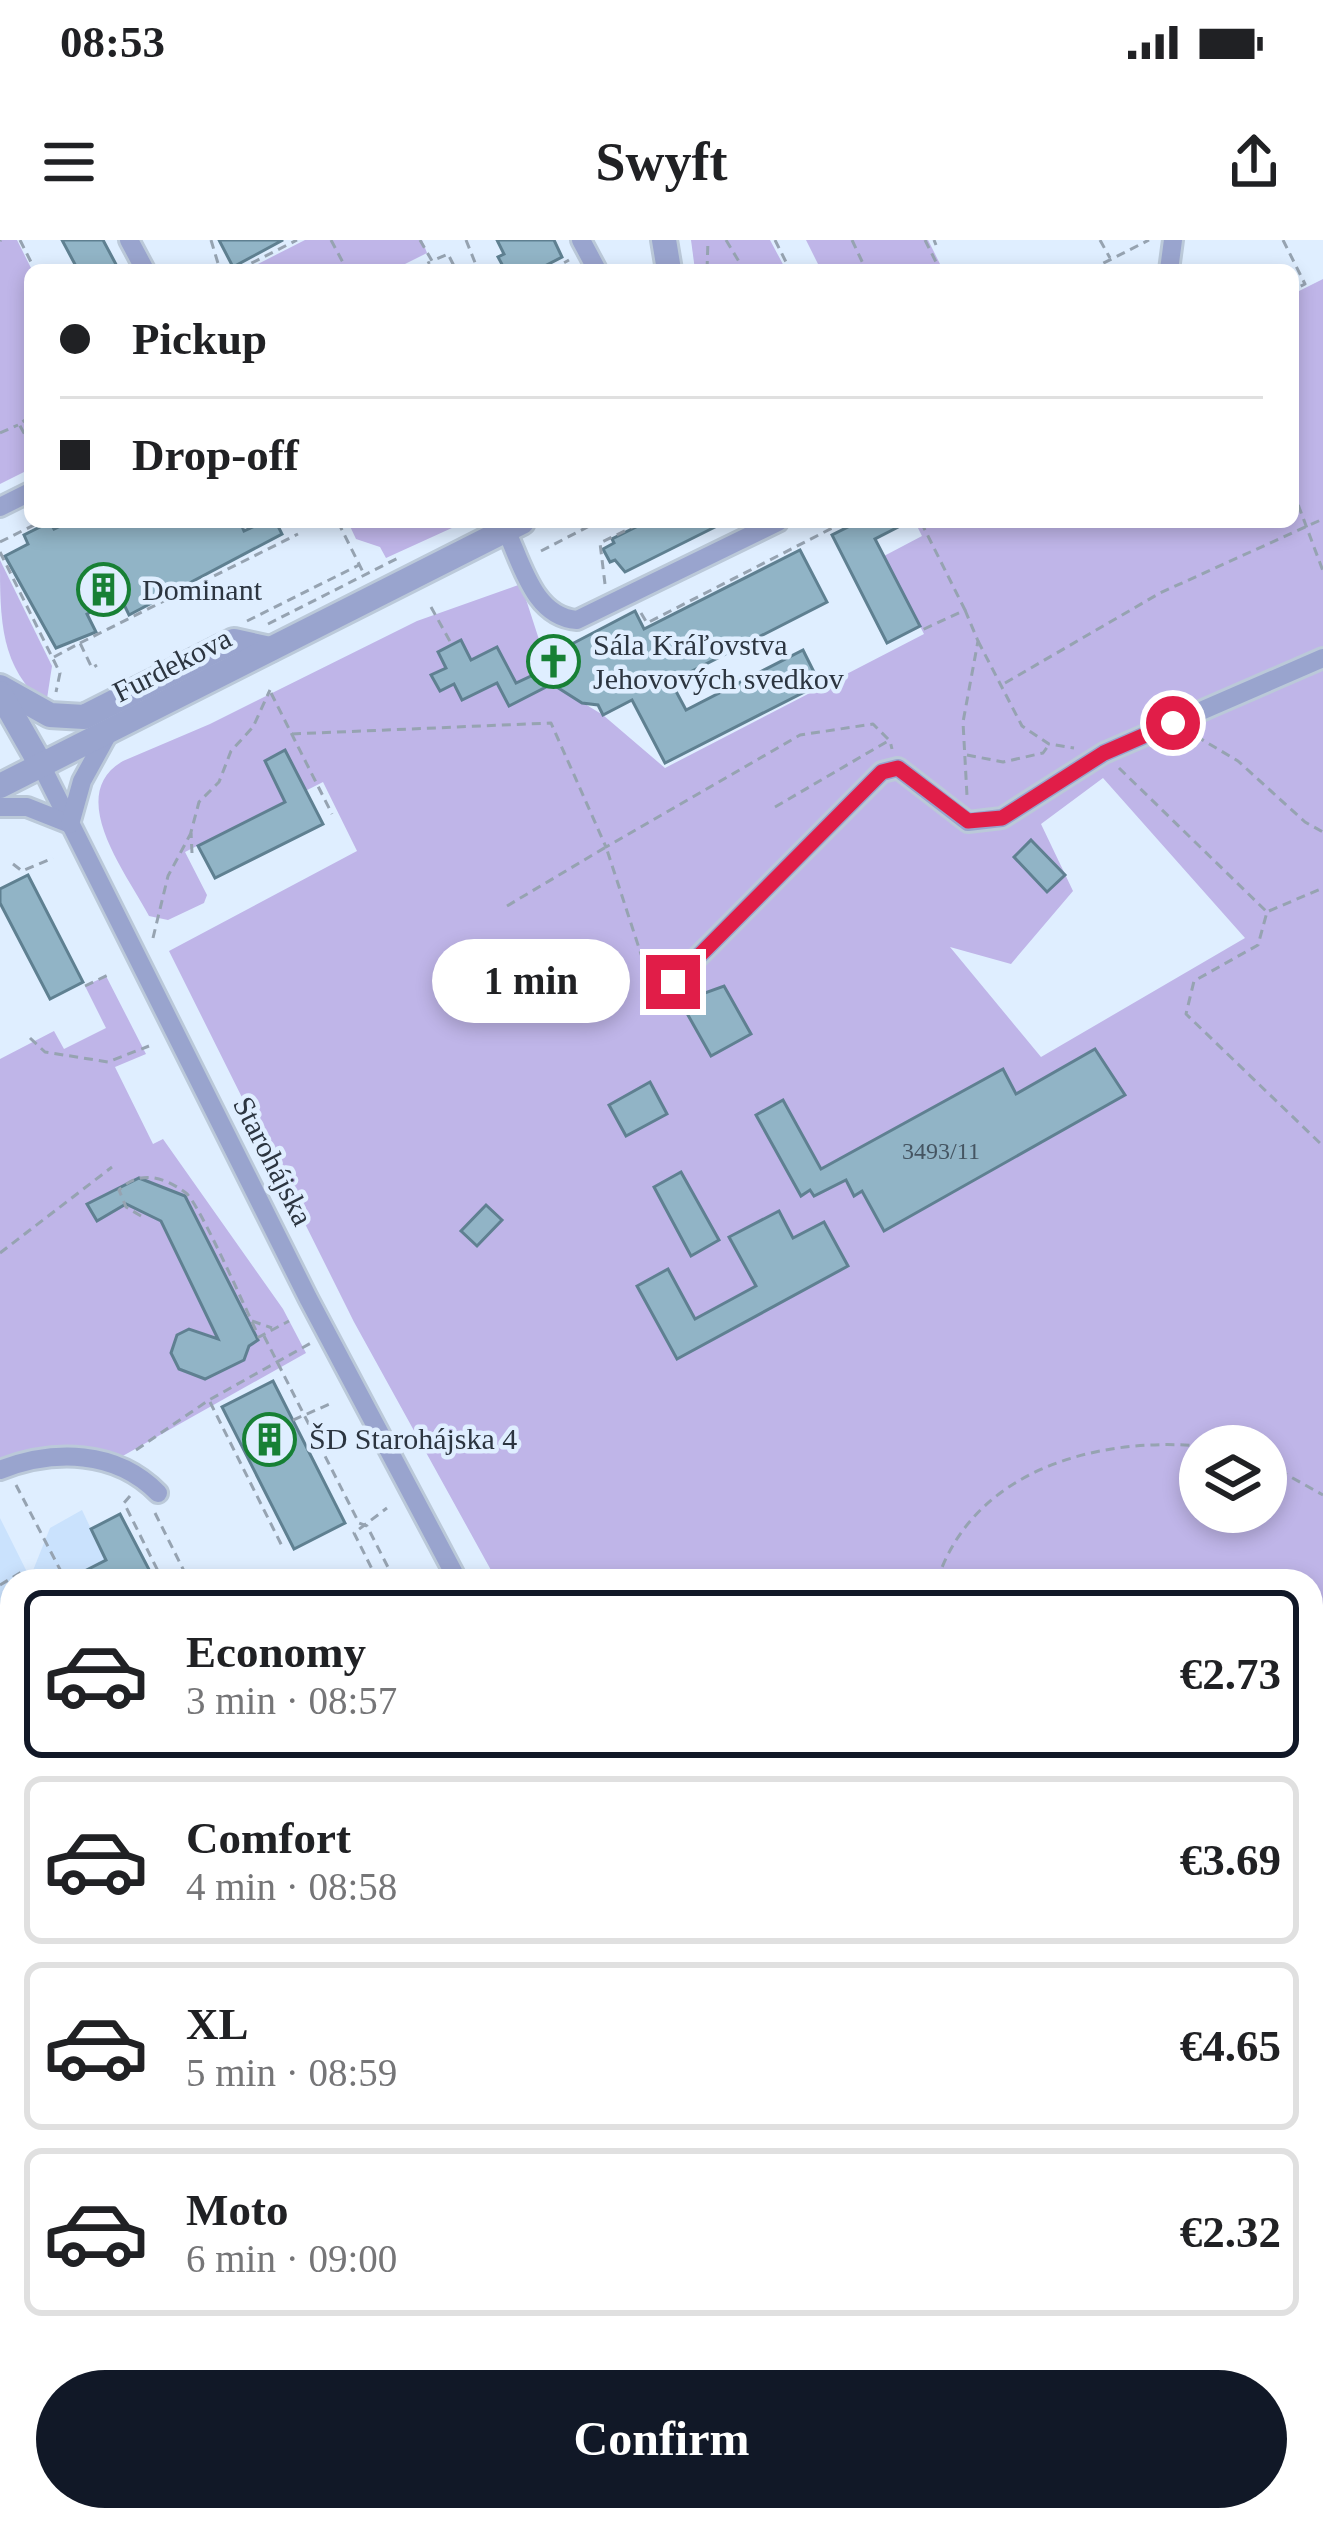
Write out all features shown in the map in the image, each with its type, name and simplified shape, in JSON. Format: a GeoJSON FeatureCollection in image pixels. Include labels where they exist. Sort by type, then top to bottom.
{"type":"FeatureCollection","features":[{"type":"Feature","properties":{"kind":"street","name":"Furdekova"},"geometry":{"type":"LineString","coordinates":[[0,786],[510,528]]}},
{"type":"Feature","properties":{"kind":"street"},"geometry":{"type":"LineString","coordinates":[[515,528],[542,605],[565,619],[586,618],[766,528]]}},
{"type":"Feature","properties":{"kind":"street"},"geometry":{"type":"LineString","coordinates":[[0,690],[50,715],[84,717],[234,641],[270,649]]}},
{"type":"Feature","properties":{"kind":"street"},"geometry":{"type":"LineString","coordinates":[[673,982],[882,772],[898,768],[968,821],[1002,818],[1104,753],[1323,658]]}},
{"type":"Feature","properties":{"kind":"street"},"geometry":{"type":"LineString","coordinates":[[0,690],[41,765]]}},
{"type":"Feature","properties":{"kind":"street"},"geometry":{"type":"LineString","coordinates":[[0,807],[27,807],[70,824],[82,781],[110,730]]}},
{"type":"Feature","properties":{"kind":"street","name":"Starohájska"},"geometry":{"type":"LineString","coordinates":[[41,765],[308,1298],[452,1569]]}},
{"type":"Feature","properties":{"kind":"street"},"geometry":{"type":"LineString","coordinates":[[3,1468],[39,1456],[112,1462],[139,1473],[155,1501]]}},
{"type":"Feature","properties":{"kind":"path"},"geometry":{"type":"LineString","coordinates":[[250,264],[296,240]]}},
{"type":"Feature","properties":{"kind":"path"},"geometry":{"type":"LineString","coordinates":[[420,240],[431,261]]}},
{"type":"Feature","properties":{"kind":"path"},"geometry":{"type":"LineString","coordinates":[[1100,240],[1110,260]]}},
{"type":"Feature","properties":{"kind":"path"},"geometry":{"type":"LineString","coordinates":[[1102,264],[1149,240]]}},
{"type":"Feature","properties":{"kind":"path"},"geometry":{"type":"LineString","coordinates":[[425,264],[448,254],[453,264]]}},
{"type":"Feature","properties":{"kind":"path"},"geometry":{"type":"LineString","coordinates":[[0,433],[24,421]]}},
{"type":"Feature","properties":{"kind":"path"},"geometry":{"type":"LineString","coordinates":[[19,424],[24,433]]}},
{"type":"Feature","properties":{"kind":"path"},"geometry":{"type":"LineString","coordinates":[[1299,508],[1323,571]]}},
{"type":"Feature","properties":{"kind":"path"},"geometry":{"type":"LineString","coordinates":[[1004,683],[1160,593],[1323,519]]}},
{"type":"Feature","properties":{"kind":"path"},"geometry":{"type":"LineString","coordinates":[[0,542],[28,528]]}},
{"type":"Feature","properties":{"kind":"path"},"geometry":{"type":"LineString","coordinates":[[341,528],[375,596]]}},
{"type":"Feature","properties":{"kind":"path"},"geometry":{"type":"LineString","coordinates":[[541,551],[585,528]]}},
{"type":"Feature","properties":{"kind":"path"},"geometry":{"type":"LineString","coordinates":[[606,592],[600,543],[632,528]]}},
{"type":"Feature","properties":{"kind":"path"},"geometry":{"type":"LineString","coordinates":[[632,596],[646,623],[832,528]]}},
{"type":"Feature","properties":{"kind":"path"},"geometry":{"type":"LineString","coordinates":[[924,528],[1022,726],[1049,744],[1104,753],[1268,912]]}},
{"type":"Feature","properties":{"kind":"path"},"geometry":{"type":"LineString","coordinates":[[53,658],[298,534]]}},
{"type":"Feature","properties":{"kind":"path"},"geometry":{"type":"LineString","coordinates":[[0,552],[60,673],[54,700]]}},
{"type":"Feature","properties":{"kind":"path"},"geometry":{"type":"LineString","coordinates":[[234,641],[330,592]]}},
{"type":"Feature","properties":{"kind":"path"},"geometry":{"type":"LineString","coordinates":[[431,607],[452,645]]}},
{"type":"Feature","properties":{"kind":"path"},"geometry":{"type":"LineString","coordinates":[[922,630],[965,610]]}},
{"type":"Feature","properties":{"kind":"path"},"geometry":{"type":"LineString","coordinates":[[968,821],[963,722],[978,640]]}},
{"type":"Feature","properties":{"kind":"path"},"geometry":{"type":"LineString","coordinates":[[80,644],[98,680]]}},
{"type":"Feature","properties":{"kind":"path"},"geometry":{"type":"LineString","coordinates":[[154,938],[168,876],[191,832],[199,802],[219,782],[231,751],[253,727],[270,690],[332,814]]}},
{"type":"Feature","properties":{"kind":"path"},"geometry":{"type":"LineString","coordinates":[[292,734],[550,723],[606,848],[656,1000]]}},
{"type":"Feature","properties":{"kind":"path"},"geometry":{"type":"LineString","coordinates":[[1173,723],[1238,760],[1305,822],[1323,832]]}},
{"type":"Feature","properties":{"kind":"path"},"geometry":{"type":"LineString","coordinates":[[506,906],[800,735],[873,724],[890,740],[775,807]]}},
{"type":"Feature","properties":{"kind":"path"},"geometry":{"type":"LineString","coordinates":[[965,755],[1003,762],[1043,753],[1049,744]]}},
{"type":"Feature","properties":{"kind":"path"},"geometry":{"type":"LineString","coordinates":[[191,832],[192,853]]}},
{"type":"Feature","properties":{"kind":"path"},"geometry":{"type":"LineString","coordinates":[[13,865],[22,871],[53,858]]}},
{"type":"Feature","properties":{"kind":"path"},"geometry":{"type":"LineString","coordinates":[[1323,888],[1268,912],[1258,945],[1194,981],[1186,1013],[1323,1146]]}},
{"type":"Feature","properties":{"kind":"path"},"geometry":{"type":"LineString","coordinates":[[85,986],[112,973]]}},
{"type":"Feature","properties":{"kind":"path"},"geometry":{"type":"LineString","coordinates":[[30,1038],[45,1052],[108,1062],[149,1046]]}},
{"type":"Feature","properties":{"kind":"path"},"geometry":{"type":"LineString","coordinates":[[0,1253],[112,1167]]}},
{"type":"Feature","properties":{"kind":"path"},"geometry":{"type":"LineString","coordinates":[[141,1216],[126,1207],[119,1190],[131,1178],[143,1174],[188,1195],[259,1337],[289,1321]]}},
{"type":"Feature","properties":{"kind":"path"},"geometry":{"type":"LineString","coordinates":[[251,1320],[275,1329]]}},
{"type":"Feature","properties":{"kind":"path"},"geometry":{"type":"LineString","coordinates":[[264,1335],[359,1523],[367,1526],[388,1569]]}},
{"type":"Feature","properties":{"kind":"path"},"geometry":{"type":"LineString","coordinates":[[112,1462],[209,1400],[304,1349]]}},
{"type":"Feature","properties":{"kind":"path"},"geometry":{"type":"LineString","coordinates":[[209,1400],[283,1548]]}},
{"type":"Feature","properties":{"kind":"path"},"geometry":{"type":"LineString","coordinates":[[293,1420],[332,1403]]}},
{"type":"Feature","properties":{"kind":"path"},"geometry":{"type":"LineString","coordinates":[[942,1569],[965,1525],[1021,1479],[1076,1454],[1107,1447],[1179,1446]]}},
{"type":"Feature","properties":{"kind":"path"},"geometry":{"type":"LineString","coordinates":[[3,1468],[59,1569]]}},
{"type":"Feature","properties":{"kind":"path"},"geometry":{"type":"LineString","coordinates":[[139,1473],[135,1490],[124,1503],[157,1569]]}},
{"type":"Feature","properties":{"kind":"path"},"geometry":{"type":"LineString","coordinates":[[1287,1475],[1323,1495]]}},
{"type":"Feature","properties":{"kind":"path"},"geometry":{"type":"LineString","coordinates":[[155,1501],[184,1569]]}},
{"type":"Feature","properties":{"kind":"path"},"geometry":{"type":"LineString","coordinates":[[372,1569],[353,1533],[387,1508]]}},
{"type":"Feature","properties":{"kind":"shaded area"},"geometry":{"type":"Polygon","coordinates":[[[0,240],[17,240],[29,264],[24,264],[24,472],[0,484],[0,240]]]}},
{"type":"Feature","properties":{"kind":"shaded area"},"geometry":{"type":"Polygon","coordinates":[[[305,240],[422,240],[427,253],[405,264],[258,264],[305,240]]]}},
{"type":"Feature","properties":{"kind":"shaded area"},"geometry":{"type":"Polygon","coordinates":[[[691,240],[770,240],[783,264],[694,264],[691,240]]]}},
{"type":"Feature","properties":{"kind":"shaded area"},"geometry":{"type":"Polygon","coordinates":[[[806,240],[928,240],[940,264],[818,264],[806,240]]]}},
{"type":"Feature","properties":{"kind":"shaded area"},"geometry":{"type":"Polygon","coordinates":[[[1323,279],[1323,1569],[490,1569],[354,1322],[169,951],[357,851],[323,782],[185,852],[207,895],[204,903],[168,920],[149,916],[106,836],[99,794],[106,776],[123,761],[210,724],[417,621],[521,584],[545,658],[562,690],[603,715],[665,768],[924,634],[884,556],[922,536],[918,528],[1299,528],[1299,291],[1323,279]],[[1103,778],[1041,824],[1073,891],[1011,964],[950,947],[1041,1057],[1245,938],[1103,778]]]}},
{"type":"Feature","properties":{"kind":"shaded area"},"geometry":{"type":"Polygon","coordinates":[[[351,528],[452,528],[386,558],[380,547],[356,539],[351,528]]]}},
{"type":"Feature","properties":{"kind":"shaded area"},"geometry":{"type":"Polygon","coordinates":[[[0,560],[52,666],[46,705],[11,659],[2,622],[0,560]]]}},
{"type":"Feature","properties":{"kind":"shaded area"},"geometry":{"type":"Polygon","coordinates":[[[106,976],[146,1054],[115,1067],[153,1144],[163,1139],[283,1309],[306,1353],[112,1462],[0,1470],[0,1059],[54,1031],[64,1049],[106,1028],[85,986],[106,976]]]}},
{"type":"Feature","properties":{"kind":"shaded area"},"geometry":{"type":"Polygon","coordinates":[[[82,1510],[91,1529],[120,1514],[149,1569],[34,1569],[50,1528],[82,1510]]]}},
{"type":"Feature","properties":{"kind":"shaded area"},"geometry":{"type":"Polygon","coordinates":[[[0,1518],[26,1569],[0,1569],[0,1518]]]}},
{"type":"Feature","properties":{"kind":"building"},"geometry":{"type":"Polygon","coordinates":[[[62,240],[103,240],[116,264],[75,264],[62,240]]]}},
{"type":"Feature","properties":{"kind":"building"},"geometry":{"type":"Polygon","coordinates":[[[219,240],[283,240],[239,264],[231,264],[219,240]]]}},
{"type":"Feature","properties":{"kind":"building"},"geometry":{"type":"Polygon","coordinates":[[[497,240],[554,240],[562,257],[549,264],[502,264],[498,257],[504,254],[497,240]]]}},
{"type":"Feature","properties":{"kind":"building","name":"Dominant"},"geometry":{"type":"Polygon","coordinates":[[[38,528],[279,528],[282,534],[129,615],[120,596],[87,614],[96,632],[56,648],[5,556],[28,544],[24,535],[38,528]]]}},
{"type":"Feature","properties":{"kind":"building"},"geometry":{"type":"Polygon","coordinates":[[[634,528],[713,528],[625,572],[615,560],[610,562],[603,549],[614,543],[612,539],[634,528]]]}},
{"type":"Feature","properties":{"kind":"building"},"geometry":{"type":"Polygon","coordinates":[[[846,528],[896,528],[875,539],[920,626],[887,643],[832,535],[846,528]]]}},
{"type":"Feature","properties":{"kind":"building"},"geometry":{"type":"Polygon","coordinates":[[[800,550],[827,602],[671,682],[686,710],[803,650],[820,684],[665,763],[632,700],[603,715],[598,705],[582,703],[552,684],[509,706],[497,683],[462,700],[454,684],[440,691],[431,675],[446,668],[438,652],[461,640],[471,660],[497,647],[516,683],[550,667],[545,658],[635,611],[644,629],[800,550]]]}},
{"type":"Feature","properties":{"kind":"building"},"geometry":{"type":"Polygon","coordinates":[[[285,750],[323,824],[215,878],[198,846],[285,802],[265,761],[285,750]]]}},
{"type":"Feature","properties":{"kind":"building"},"geometry":{"type":"Polygon","coordinates":[[[1031,840],[1065,875],[1047,892],[1014,857],[1031,840]]]}},
{"type":"Feature","properties":{"kind":"building"},"geometry":{"type":"Polygon","coordinates":[[[28,875],[83,982],[50,999],[0,903],[0,889],[28,875]]]}},
{"type":"Feature","properties":{"kind":"building"},"geometry":{"type":"Polygon","coordinates":[[[724,986],[751,1034],[711,1056],[684,1008],[691,1004],[688,999],[724,986]]]}},
{"type":"Feature","properties":{"kind":"building"},"geometry":{"type":"Polygon","coordinates":[[[1095,1049],[1125,1095],[884,1231],[862,1191],[854,1196],[846,1180],[814,1196],[810,1190],[801,1196],[756,1115],[783,1100],[821,1169],[1003,1069],[1016,1094],[1095,1049]]]}},
{"type":"Feature","properties":{"kind":"building"},"geometry":{"type":"Polygon","coordinates":[[[650,1082],[667,1114],[626,1136],[609,1105],[650,1082]]]}},
{"type":"Feature","properties":{"kind":"building"},"geometry":{"type":"Polygon","coordinates":[[[681,1172],[719,1240],[691,1256],[654,1187],[681,1172]]]}},
{"type":"Feature","properties":{"kind":"building"},"geometry":{"type":"Polygon","coordinates":[[[139,1178],[185,1196],[258,1340],[249,1346],[244,1360],[205,1379],[179,1369],[171,1353],[177,1335],[189,1329],[218,1339],[161,1221],[126,1204],[97,1221],[87,1204],[139,1178]]]}},
{"type":"Feature","properties":{"kind":"building"},"geometry":{"type":"Polygon","coordinates":[[[486,1205],[502,1220],[477,1246],[461,1231],[486,1205]]]}},
{"type":"Feature","properties":{"kind":"building"},"geometry":{"type":"Polygon","coordinates":[[[779,1211],[793,1238],[824,1222],[848,1266],[677,1359],[637,1286],[668,1269],[695,1319],[756,1286],[729,1237],[779,1211]]]}},
{"type":"Feature","properties":{"kind":"building"},"geometry":{"type":"Polygon","coordinates":[[[273,1381],[345,1523],[294,1549],[222,1407],[273,1381]]]}},
{"type":"Feature","properties":{"kind":"building"},"geometry":{"type":"Polygon","coordinates":[[[120,1514],[149,1569],[88,1569],[106,1560],[91,1529],[120,1514]]]}},
{"type":"Feature","properties":{"kind":"place","name":"Dominant"},"geometry":{"type":"Point","coordinates":[103,590]}},
{"type":"Feature","properties":{"kind":"place","name":"Sála Kráľovstva Jehovových svedkov"},"geometry":{"type":"Point","coordinates":[554,662]}},
{"type":"Feature","properties":{"kind":"place","name":"ŠD Starohájska 4"},"geometry":{"type":"Point","coordinates":[270,1439]}},
{"type":"Feature","properties":{"kind":"route"},"geometry":{"type":"LineString","coordinates":[[673,982],[882,772],[898,768],[968,821],[1002,818],[1104,753],[1173,723]]}}]}
